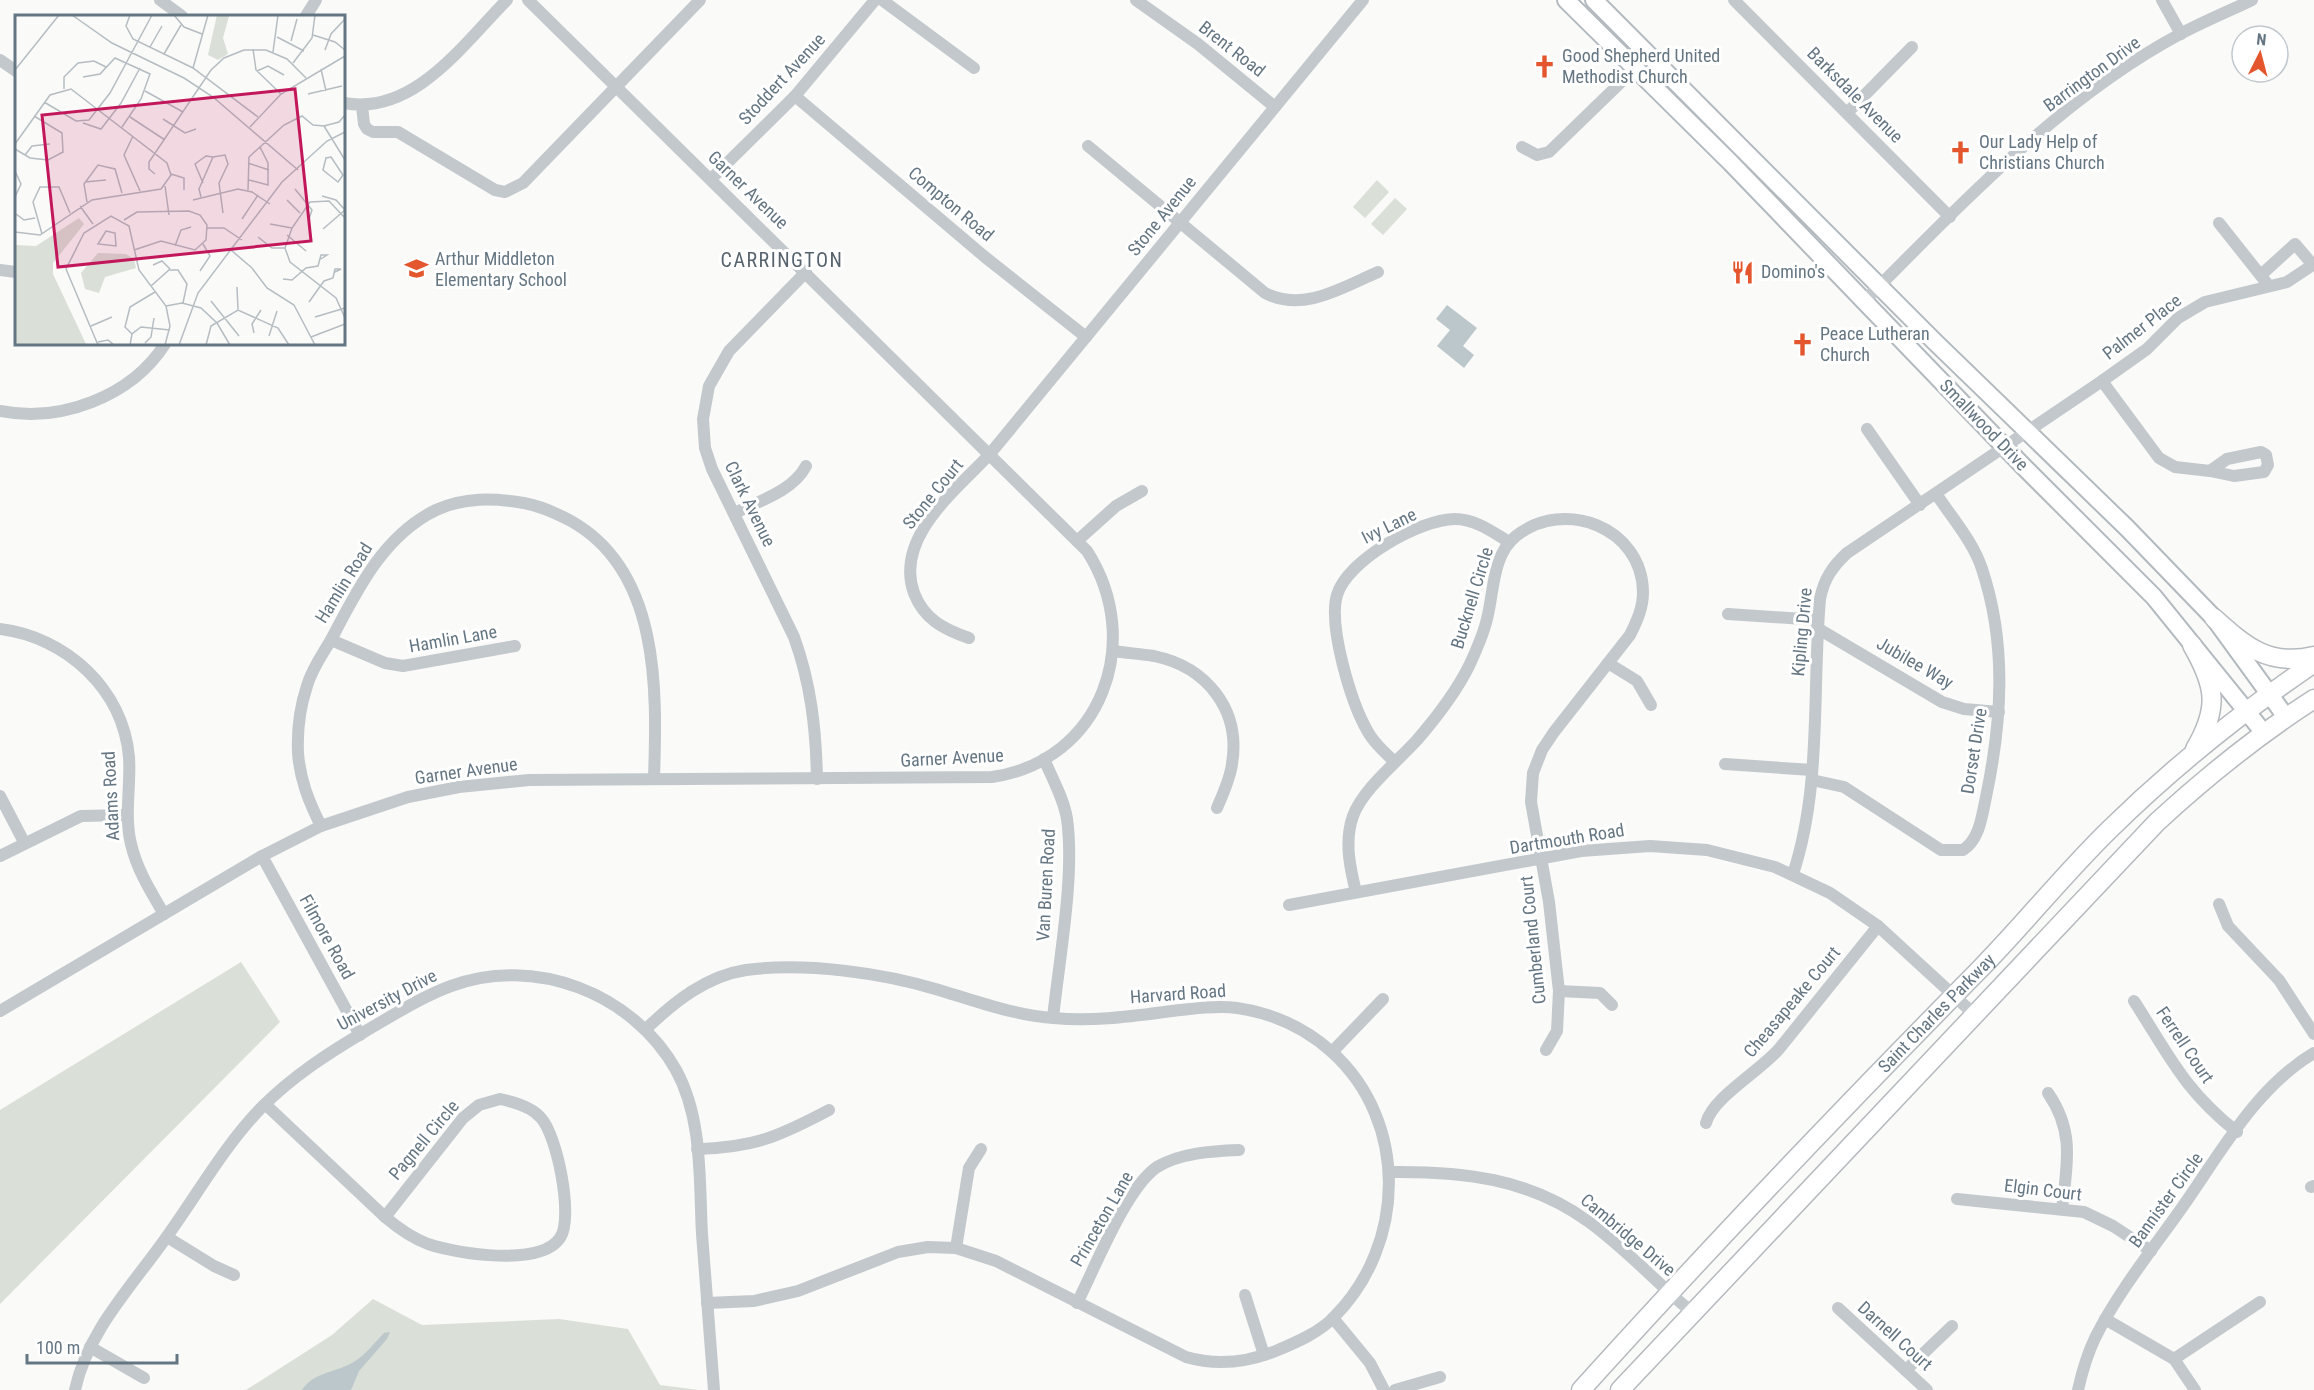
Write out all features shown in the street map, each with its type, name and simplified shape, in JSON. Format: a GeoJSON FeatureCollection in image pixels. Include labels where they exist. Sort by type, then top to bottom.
{"type":"FeatureCollection","features":[{"type":"Feature","properties":{"kind":"main road","name":"Smallwood Drive"},"geometry":{"type":"LineString","coordinates":[[1566,0],[1636,67],[2154,597],[2264,733]]}},
{"type":"Feature","properties":{"kind":"main road","name":"Smallwood Drive"},"geometry":{"type":"LineString","coordinates":[[1594,0],[1880,286],[2127,528],[2214,618],[2286,717]]}},
{"type":"Feature","properties":{"kind":"main road"},"geometry":{"type":"LineString","coordinates":[[2214,618],[2256,652],[2283,658],[2314,656]]}},
{"type":"Feature","properties":{"kind":"main road"},"geometry":{"type":"LineString","coordinates":[[2188,761],[2206,730],[2213,698],[2208,673],[2192,645]]}},
{"type":"Feature","properties":{"kind":"main road","name":"Saint Charles Parkway"},"geometry":{"type":"LineString","coordinates":[[1581,1390],[1669,1293],[1982,967],[2107,832],[2269,694],[2314,663]]}},
{"type":"Feature","properties":{"kind":"main road","name":"Saint Charles Parkway"},"geometry":{"type":"LineString","coordinates":[[1620,1390],[2157,822],[2198,784],[2264,733],[2314,699]]}},
{"type":"Feature","properties":{"kind":"main road"},"geometry":{"type":"LineString","coordinates":[[1637,1390],[1642,1366]]}},
{"type":"Feature","properties":{"kind":"street"},"geometry":{"type":"LineString","coordinates":[[160,0],[181,15]]}},
{"type":"Feature","properties":{"kind":"street"},"geometry":{"type":"LineString","coordinates":[[307,15],[316,0]]}},
{"type":"Feature","properties":{"kind":"street"},"geometry":{"type":"LineString","coordinates":[[345,103],[362,106],[395,100],[421,84],[507,0]]}},
{"type":"Feature","properties":{"kind":"street","name":"Garner Avenue"},"geometry":{"type":"LineString","coordinates":[[0,1011],[262,856],[321,826],[408,797],[459,787],[529,780],[992,777],[1026,769],[1044,759],[1074,737],[1092,713],[1109,677],[1113,651],[1107,596],[1093,561],[1077,541],[619,87],[528,0]]}},
{"type":"Feature","properties":{"kind":"street"},"geometry":{"type":"LineString","coordinates":[[362,106],[364,124],[367,129],[373,132],[398,132],[495,190],[505,192],[523,183],[619,87],[700,0]]}},
{"type":"Feature","properties":{"kind":"street","name":"Stoddert Avenue"},"geometry":{"type":"LineString","coordinates":[[711,179],[795,96],[875,0]]}},
{"type":"Feature","properties":{"kind":"street"},"geometry":{"type":"LineString","coordinates":[[882,0],[974,68]]}},
{"type":"Feature","properties":{"kind":"street","name":"Brent Road"},"geometry":{"type":"LineString","coordinates":[[1136,0],[1198,45],[1275,107]]}},
{"type":"Feature","properties":{"kind":"street","name":"Stone Avenue"},"geometry":{"type":"LineString","coordinates":[[989,455],[1364,0]]}},
{"type":"Feature","properties":{"kind":"street"},"geometry":{"type":"LineString","coordinates":[[2162,0],[2181,34]]}},
{"type":"Feature","properties":{"kind":"street","name":"Barrington Drive"},"geometry":{"type":"LineString","coordinates":[[1865,300],[1950,216],[2062,116],[2125,70],[2181,34],[2252,0]]}},
{"type":"Feature","properties":{"kind":"street","name":"Barksdale Avenue"},"geometry":{"type":"LineString","coordinates":[[1742,3],[1950,216]]}},
{"type":"Feature","properties":{"kind":"street"},"geometry":{"type":"LineString","coordinates":[[1847,113],[1912,47]]}},
{"type":"Feature","properties":{"kind":"street"},"geometry":{"type":"LineString","coordinates":[[1522,147],[1537,155],[1549,152],[1649,55]]}},
{"type":"Feature","properties":{"kind":"street"},"geometry":{"type":"LineString","coordinates":[[0,60],[15,70]]}},
{"type":"Feature","properties":{"kind":"street","name":"Compton Road"},"geometry":{"type":"LineString","coordinates":[[795,96],[978,251],[1086,338]]}},
{"type":"Feature","properties":{"kind":"street"},"geometry":{"type":"LineString","coordinates":[[1088,146],[1179,223],[1274,298],[1305,300],[1378,272]]}},
{"type":"Feature","properties":{"kind":"street"},"geometry":{"type":"LineString","coordinates":[[2219,223],[2262,274],[2269,286]]}},
{"type":"Feature","properties":{"kind":"street"},"geometry":{"type":"LineString","coordinates":[[2262,274],[2295,244],[2314,264]]}},
{"type":"Feature","properties":{"kind":"street","name":"Palmer Place"},"geometry":{"type":"LineString","coordinates":[[2003,445],[2102,381],[2146,349],[2178,318],[2205,302],[2287,282],[2314,264]]}},
{"type":"Feature","properties":{"kind":"street"},"geometry":{"type":"LineString","coordinates":[[0,270],[15,272]]}},
{"type":"Feature","properties":{"kind":"street","name":"Clark Avenue"},"geometry":{"type":"LineString","coordinates":[[806,272],[730,350],[709,386],[703,419],[705,448],[712,469],[794,637],[803,663],[813,710],[817,779]]}},
{"type":"Feature","properties":{"kind":"street"},"geometry":{"type":"LineString","coordinates":[[0,411],[39,415],[65,411],[89,403],[138,375],[164,345]]}},
{"type":"Feature","properties":{"kind":"street"},"geometry":{"type":"LineString","coordinates":[[2102,381],[2159,458],[2175,467],[2210,471]]}},
{"type":"Feature","properties":{"kind":"street"},"geometry":{"type":"LineString","coordinates":[[1867,429],[1920,505]]}},
{"type":"Feature","properties":{"kind":"street","name":"Kipling Drive"},"geometry":{"type":"LineString","coordinates":[[1793,874],[1803,842],[1812,775],[1818,624],[1822,587],[1837,562],[1847,553],[1937,495],[2003,445]]}},
{"type":"Feature","properties":{"kind":"street","name":"Stone Court"},"geometry":{"type":"LineString","coordinates":[[969,638],[940,626],[926,614],[913,589],[911,562],[913,550],[927,524],[948,497],[989,455]]}},
{"type":"Feature","properties":{"kind":"street"},"geometry":{"type":"LineString","coordinates":[[735,513],[788,486],[802,475],[806,466]]}},
{"type":"Feature","properties":{"kind":"street"},"geometry":{"type":"LineString","coordinates":[[1077,541],[1116,506],[1142,491]]}},
{"type":"Feature","properties":{"kind":"street","name":"Dorset Drive"},"geometry":{"type":"LineString","coordinates":[[1812,775],[1844,787],[1941,850],[1964,850],[1974,840],[1980,822],[1996,741],[1999,712],[1998,646],[1983,571],[1971,547],[1937,495]]}},
{"type":"Feature","properties":{"kind":"street","name":"Hamlin Road"},"geometry":{"type":"LineString","coordinates":[[321,826],[303,783],[299,733],[307,685],[382,553],[402,533],[435,511],[463,501],[479,499],[533,505],[555,513],[596,538],[613,555],[626,575],[637,602],[651,658],[655,695],[654,778]]}},
{"type":"Feature","properties":{"kind":"street","name":"Bucknell Circle"},"geometry":{"type":"LineString","coordinates":[[1356,892],[1349,849],[1354,815],[1362,801],[1418,739],[1467,669],[1482,634],[1499,563],[1509,542],[1536,524],[1563,517],[1584,520],[1605,528],[1623,543],[1639,567],[1642,599],[1638,619],[1630,635],[1554,732],[1536,761],[1531,802],[1543,860]]}},
{"type":"Feature","properties":{"kind":"street","name":"Ivy Lane"},"geometry":{"type":"LineString","coordinates":[[1395,762],[1368,732],[1341,652],[1335,614],[1341,586],[1353,569],[1380,548],[1446,520],[1474,522],[1509,542]]}},
{"type":"Feature","properties":{"kind":"street"},"geometry":{"type":"LineString","coordinates":[[1728,614],[1818,624]]}},
{"type":"Feature","properties":{"kind":"street","name":"Jubilee Way"},"geometry":{"type":"LineString","coordinates":[[1818,624],[1942,702],[1964,709],[1999,712]]}},
{"type":"Feature","properties":{"kind":"street","name":"Adams Road"},"geometry":{"type":"LineString","coordinates":[[0,629],[30,635],[70,655],[84,666],[109,699],[121,721],[127,744],[127,815],[135,857],[146,883],[164,914]]}},
{"type":"Feature","properties":{"kind":"street","name":"Hamlin Lane"},"geometry":{"type":"LineString","coordinates":[[331,640],[384,663],[404,666],[515,646]]}},
{"type":"Feature","properties":{"kind":"street"},"geometry":{"type":"LineString","coordinates":[[1113,651],[1154,656],[1183,666],[1206,681],[1222,701],[1232,723],[1234,746],[1230,776],[1217,808]]}},
{"type":"Feature","properties":{"kind":"street"},"geometry":{"type":"LineString","coordinates":[[1608,663],[1637,681],[1651,705]]}},
{"type":"Feature","properties":{"kind":"street","name":"Van Buren Road"},"geometry":{"type":"LineString","coordinates":[[1044,759],[1064,807],[1068,831],[1066,892],[1053,1018]]}},
{"type":"Feature","properties":{"kind":"street"},"geometry":{"type":"LineString","coordinates":[[1725,764],[1812,775]]}},
{"type":"Feature","properties":{"kind":"street"},"geometry":{"type":"LineString","coordinates":[[0,796],[24,842]]}},
{"type":"Feature","properties":{"kind":"street"},"geometry":{"type":"LineString","coordinates":[[0,856],[24,842],[81,816],[127,815]]}},
{"type":"Feature","properties":{"kind":"street","name":"Dartmouth Road"},"geometry":{"type":"LineString","coordinates":[[1289,905],[1605,848],[1667,846],[1721,853],[1753,860],[1793,874],[1830,893],[1878,926],[1975,1015]]}},
{"type":"Feature","properties":{"kind":"street","name":"Filmore Road"},"geometry":{"type":"LineString","coordinates":[[262,856],[360,1035]]}},
{"type":"Feature","properties":{"kind":"street","name":"Cumberland Court"},"geometry":{"type":"LineString","coordinates":[[1543,860],[1559,991],[1557,1031],[1546,1050]]}},
{"type":"Feature","properties":{"kind":"street"},"geometry":{"type":"LineString","coordinates":[[2219,904],[2228,926],[2279,980],[2314,1034]]}},
{"type":"Feature","properties":{"kind":"street","name":"Cheasapeake Court"},"geometry":{"type":"LineString","coordinates":[[1706,1123],[1713,1106],[1762,1068],[1779,1049],[1878,926]]}},
{"type":"Feature","properties":{"kind":"street","name":"Harvard Road"},"geometry":{"type":"LineString","coordinates":[[646,1029],[668,1007],[708,982],[743,970],[768,968],[884,978],[940,990],[997,1009],[1053,1018],[1105,1018],[1206,1008],[1235,1008],[1285,1021],[1332,1052],[1368,1096],[1382,1131],[1390,1192],[1381,1240],[1364,1280],[1333,1318],[1300,1340],[1264,1355],[1221,1362],[1186,1358],[994,1260],[956,1248],[928,1247],[898,1252],[798,1291],[754,1301],[707,1303]]}},
{"type":"Feature","properties":{"kind":"street","name":"University Drive"},"geometry":{"type":"LineString","coordinates":[[75,1390],[90,1347],[225,1153],[265,1104],[308,1067],[360,1035],[453,986],[509,975],[545,978],[571,984],[609,1002],[646,1029],[662,1048],[681,1080],[692,1111],[697,1149],[714,1390]]}},
{"type":"Feature","properties":{"kind":"street"},"geometry":{"type":"LineString","coordinates":[[1559,991],[1600,993],[1612,1005]]}},
{"type":"Feature","properties":{"kind":"street"},"geometry":{"type":"LineString","coordinates":[[1332,1052],[1383,999]]}},
{"type":"Feature","properties":{"kind":"street","name":"Ferrell Court"},"geometry":{"type":"LineString","coordinates":[[2134,1001],[2182,1079],[2202,1102],[2237,1132]]}},
{"type":"Feature","properties":{"kind":"street","name":"Bannister Circle"},"geometry":{"type":"LineString","coordinates":[[2078,1390],[2087,1356],[2105,1319],[2151,1251],[2266,1092],[2291,1068],[2314,1053]]}},
{"type":"Feature","properties":{"kind":"street"},"geometry":{"type":"LineString","coordinates":[[2048,1093],[2062,1117],[2068,1138],[2062,1209]]}},
{"type":"Feature","properties":{"kind":"street","name":"Pagnell Circle"},"geometry":{"type":"LineString","coordinates":[[265,1104],[385,1217],[415,1238],[445,1248],[512,1256],[534,1254],[549,1247],[563,1233],[566,1212],[553,1144],[546,1124],[533,1112],[507,1101],[494,1100],[479,1105],[463,1118],[385,1217]]}},
{"type":"Feature","properties":{"kind":"street"},"geometry":{"type":"LineString","coordinates":[[697,1149],[733,1148],[757,1143],[779,1135],[829,1110]]}},
{"type":"Feature","properties":{"kind":"street"},"geometry":{"type":"LineString","coordinates":[[956,1248],[967,1177],[972,1160],[981,1149]]}},
{"type":"Feature","properties":{"kind":"street","name":"Princeton Lane"},"geometry":{"type":"LineString","coordinates":[[1077,1303],[1131,1197],[1152,1172],[1181,1158],[1239,1150]]}},
{"type":"Feature","properties":{"kind":"street","name":"Cambridge Drive"},"geometry":{"type":"LineString","coordinates":[[1389,1172],[1475,1175],[1535,1191],[1591,1224],[1693,1313]]}},
{"type":"Feature","properties":{"kind":"street","name":"Elgin Court"},"geometry":{"type":"LineString","coordinates":[[1957,1199],[2062,1209],[2100,1218],[2151,1251]]}},
{"type":"Feature","properties":{"kind":"street"},"geometry":{"type":"LineString","coordinates":[[167,1237],[214,1266],[234,1275]]}},
{"type":"Feature","properties":{"kind":"street"},"geometry":{"type":"LineString","coordinates":[[1245,1295],[1264,1355]]}},
{"type":"Feature","properties":{"kind":"street"},"geometry":{"type":"LineString","coordinates":[[2174,1359],[2260,1302]]}},
{"type":"Feature","properties":{"kind":"street","name":"Darnell Court"},"geometry":{"type":"LineString","coordinates":[[1838,1308],[1927,1390]]}},
{"type":"Feature","properties":{"kind":"street"},"geometry":{"type":"LineString","coordinates":[[1333,1318],[1370,1363],[1384,1390]]}},
{"type":"Feature","properties":{"kind":"street"},"geometry":{"type":"LineString","coordinates":[[2105,1319],[2174,1359],[2195,1390]]}},
{"type":"Feature","properties":{"kind":"street"},"geometry":{"type":"LineString","coordinates":[[1906,1370],[1952,1326]]}},
{"type":"Feature","properties":{"kind":"street"},"geometry":{"type":"LineString","coordinates":[[90,1347],[144,1378]]}},
{"type":"Feature","properties":{"kind":"street"},"geometry":{"type":"LineString","coordinates":[[1395,1390],[1440,1377]]}},
{"type":"Feature","properties":{"kind":"shaded area"},"geometry":{"type":"Polygon","coordinates":[[[1377,180],[1389,192],[1365,218],[1353,207],[1377,180]]]}},
{"type":"Feature","properties":{"kind":"shaded area"},"geometry":{"type":"Polygon","coordinates":[[[1395,198],[1407,209],[1383,235],[1371,224],[1395,198]]]}},
{"type":"Feature","properties":{"kind":"shaded area"},"geometry":{"type":"Polygon","coordinates":[[[1447,305],[1477,328],[1463,346],[1474,355],[1464,368],[1437,346],[1450,330],[1436,319],[1447,305]]]}},
{"type":"Feature","properties":{"kind":"shaded area"},"geometry":{"type":"Polygon","coordinates":[[[241,962],[280,1022],[0,1304],[0,1110],[241,962]]]}},
{"type":"Feature","properties":{"kind":"shaded area"},"geometry":{"type":"Polygon","coordinates":[[[373,1299],[422,1325],[559,1319],[628,1329],[660,1385],[699,1390],[246,1390],[332,1335],[373,1299]]]}},
{"type":"Feature","properties":{"kind":"shaded area"},"geometry":{"type":"Polygon","coordinates":[[[390,1332],[387,1339],[359,1371],[351,1390],[302,1390],[318,1376],[356,1360],[384,1333],[390,1332]]]}},
{"type":"Feature","properties":{"kind":"place","name":"Good Shepherd United Methodist Church"},"geometry":{"type":"Point","coordinates":[1544,66]}},
{"type":"Feature","properties":{"kind":"place","name":"Our Lady Help of Christians Church"},"geometry":{"type":"Point","coordinates":[1961,152]}},
{"type":"Feature","properties":{"kind":"place","name":"Arthur Middleton Elementary School"},"geometry":{"type":"Point","coordinates":[417,269]}},
{"type":"Feature","properties":{"kind":"place","name":"Domino's"},"geometry":{"type":"Point","coordinates":[1743,272]}},
{"type":"Feature","properties":{"kind":"place","name":"Peace Lutheran Church"},"geometry":{"type":"Point","coordinates":[1802,344]}},
{"type":"Feature","properties":{"kind":"district","name":"CARRINGTON"},"geometry":{"type":"Point","coordinates":[782,260]}}]}
